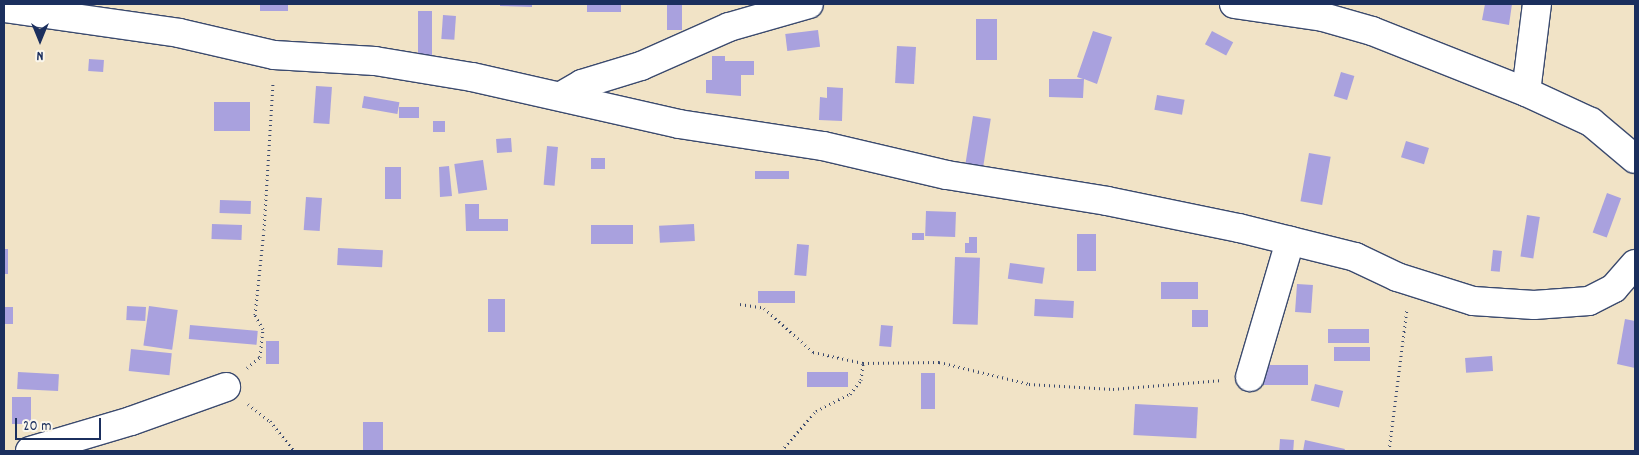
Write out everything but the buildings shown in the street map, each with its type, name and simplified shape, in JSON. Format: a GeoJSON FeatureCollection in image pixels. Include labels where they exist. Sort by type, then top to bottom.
{"type":"FeatureCollection","features":[{"type":"Feature","properties":{"kind":"street"},"geometry":{"type":"LineString","coordinates":[[561,96],[582,84],[641,66],[729,28],[809,4]]}},
{"type":"Feature","properties":{"kind":"street"},"geometry":{"type":"LineString","coordinates":[[1234,4],[1323,18],[1372,31],[1526,92],[1591,122],[1635,159]]}},
{"type":"Feature","properties":{"kind":"street"},"geometry":{"type":"LineString","coordinates":[[1526,92],[1537,4]]}},
{"type":"Feature","properties":{"kind":"street"},"geometry":{"type":"LineString","coordinates":[[4,8],[180,33],[274,55],[374,61],[472,76],[679,124],[822,146],[947,175],[1107,201],[1355,257],[1411,281],[1473,301],[1534,305],[1590,301],[1614,288],[1635,264]]}},
{"type":"Feature","properties":{"kind":"street"},"geometry":{"type":"LineString","coordinates":[[1250,378],[1290,241]]}},
{"type":"Feature","properties":{"kind":"street"},"geometry":{"type":"LineString","coordinates":[[30,451],[131,421],[226,388]]}},
{"type":"Feature","properties":{"kind":"path"},"geometry":{"type":"LineString","coordinates":[[274,55],[264,230],[255,315],[263,329],[260,356],[226,388],[270,421],[294,451]]}},
{"type":"Feature","properties":{"kind":"path"},"geometry":{"type":"LineString","coordinates":[[1388,451],[1411,281]]}},
{"type":"Feature","properties":{"kind":"path"},"geometry":{"type":"LineString","coordinates":[[740,304],[764,308],[813,352],[863,363],[939,362],[1029,384],[1113,389],[1250,378]]}},
{"type":"Feature","properties":{"kind":"path"},"geometry":{"type":"LineString","coordinates":[[781,451],[816,411],[850,394],[861,380],[863,363]]}}]}
